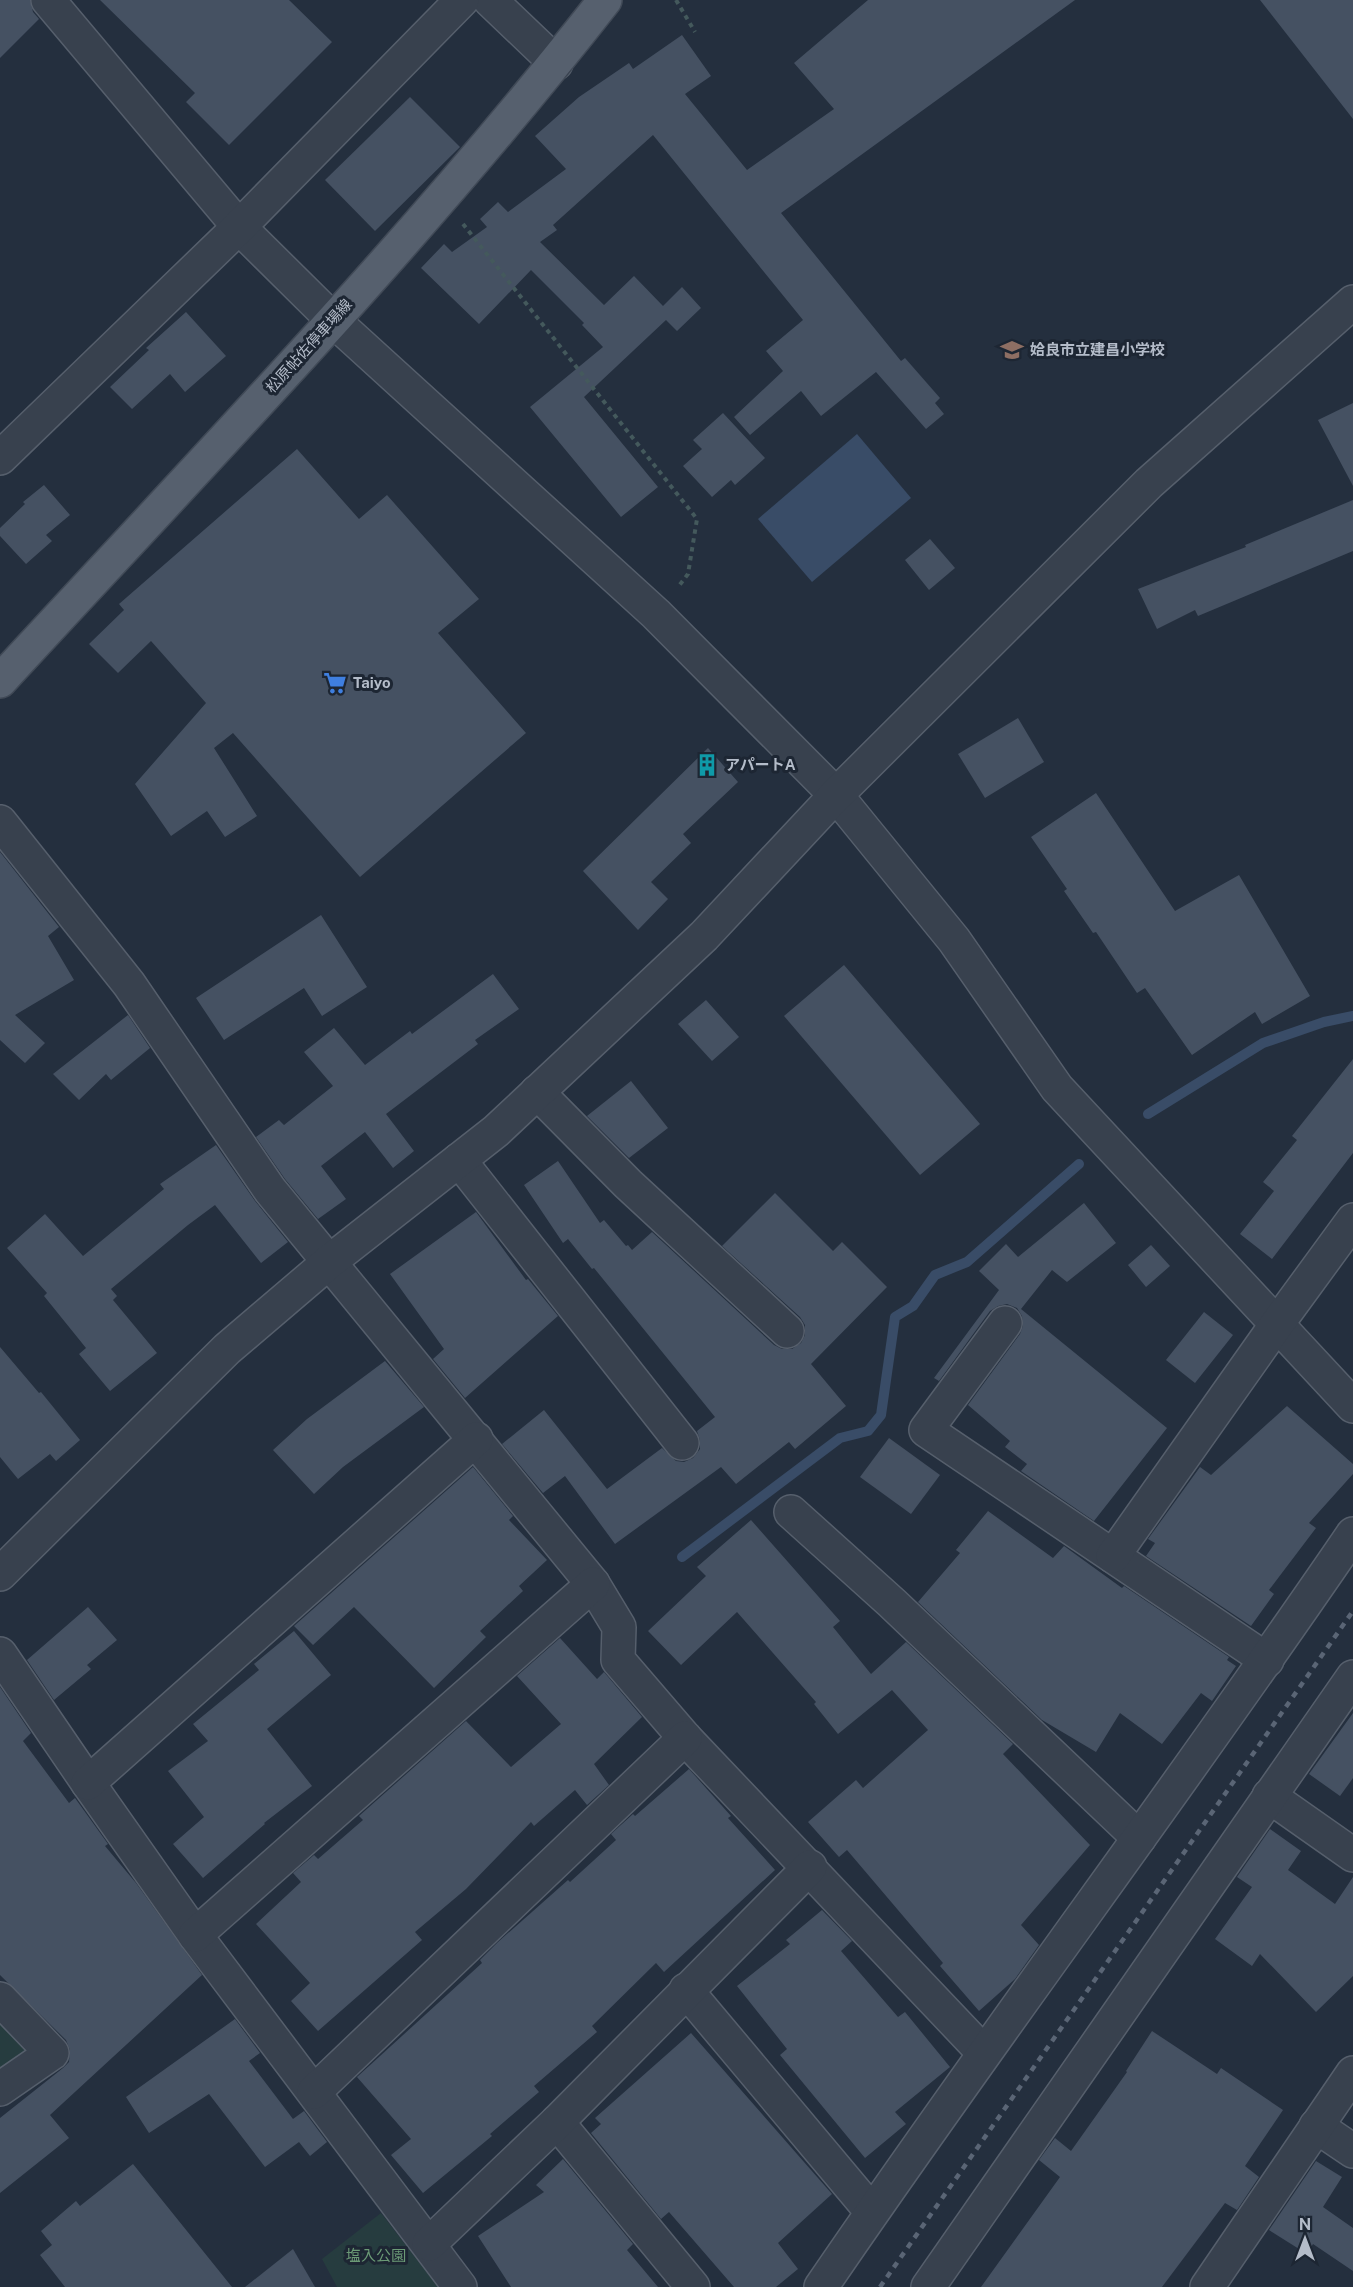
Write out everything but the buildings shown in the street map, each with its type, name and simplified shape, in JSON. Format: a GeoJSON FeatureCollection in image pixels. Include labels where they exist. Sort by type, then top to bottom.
{"type":"FeatureCollection","features":[{"type":"Feature","properties":{"kind":"main road","name":"松原帖佐停車場線"},"geometry":{"type":"LineString","coordinates":[[0,681],[333,320],[442,198],[556,63],[605,0]]}},
{"type":"Feature","properties":{"kind":"street"},"geometry":{"type":"LineString","coordinates":[[48,0],[239,227],[333,320],[656,614],[836,795],[954,940],[1057,1088],[1353,1406]]}},
{"type":"Feature","properties":{"kind":"street"},"geometry":{"type":"LineString","coordinates":[[0,458],[239,227],[462,0]]}},
{"type":"Feature","properties":{"kind":"street"},"geometry":{"type":"LineString","coordinates":[[490,0],[556,63]]}},
{"type":"Feature","properties":{"kind":"street"},"geometry":{"type":"LineString","coordinates":[[0,1574],[226,1349],[329,1262],[496,1131],[704,936],[836,795],[1149,483],[1353,302]]}},
{"type":"Feature","properties":{"kind":"street"},"geometry":{"type":"LineString","coordinates":[[0,822],[129,984],[270,1190],[593,1584],[619,1627],[618,1660],[685,1738],[810,1867],[984,2053]]}},
{"type":"Feature","properties":{"kind":"street"},"geometry":{"type":"LineString","coordinates":[[537,1092],[628,1184],[787,1331]]}},
{"type":"Feature","properties":{"kind":"street"},"geometry":{"type":"LineString","coordinates":[[459,1160],[682,1443]]}},
{"type":"Feature","properties":{"kind":"street"},"geometry":{"type":"LineString","coordinates":[[1113,1556],[1353,1220]]}},
{"type":"Feature","properties":{"kind":"street"},"geometry":{"type":"LineString","coordinates":[[1005,1323],[926,1430],[1267,1660]]}},
{"type":"Feature","properties":{"kind":"street"},"geometry":{"type":"LineString","coordinates":[[88,1783],[476,1439]]}},
{"type":"Feature","properties":{"kind":"street"},"geometry":{"type":"LineString","coordinates":[[791,1512],[892,1603],[1139,1838]]}},
{"type":"Feature","properties":{"kind":"street"},"geometry":{"type":"LineString","coordinates":[[821,2287],[984,2053],[1267,1660],[1353,1534]]}},
{"type":"Feature","properties":{"kind":"street"},"geometry":{"type":"LineString","coordinates":[[195,1935],[593,1584]]}},
{"type":"Feature","properties":{"kind":"street"},"geometry":{"type":"LineString","coordinates":[[0,1654],[195,1935],[460,2287]]}},
{"type":"Feature","properties":{"kind":"street"},"geometry":{"type":"LineString","coordinates":[[928,2287],[1353,1677]]}},
{"type":"Feature","properties":{"kind":"street"},"geometry":{"type":"LineString","coordinates":[[315,2092],[685,1738]]}},
{"type":"Feature","properties":{"kind":"street"},"geometry":{"type":"LineString","coordinates":[[1269,1796],[1353,1855]]}},
{"type":"Feature","properties":{"kind":"street"},"geometry":{"type":"LineString","coordinates":[[429,2244],[557,2122],[810,1867]]}},
{"type":"Feature","properties":{"kind":"street"},"geometry":{"type":"LineString","coordinates":[[686,1990],[872,2212]]}},
{"type":"Feature","properties":{"kind":"street"},"geometry":{"type":"LineString","coordinates":[[0,1999],[52,2053],[0,2089]]}},
{"type":"Feature","properties":{"kind":"street"},"geometry":{"type":"LineString","coordinates":[[1207,2287],[1353,2073]]}},
{"type":"Feature","properties":{"kind":"street"},"geometry":{"type":"LineString","coordinates":[[557,2122],[693,2287]]}},
{"type":"Feature","properties":{"kind":"street"},"geometry":{"type":"LineString","coordinates":[[1316,2126],[1353,2151]]}},
{"type":"Feature","properties":{"kind":"path"},"geometry":{"type":"LineString","coordinates":[[676,0],[694,32]]}},
{"type":"Feature","properties":{"kind":"path"},"geometry":{"type":"LineString","coordinates":[[442,198],[697,519],[688,574],[656,614]]}},
{"type":"Feature","properties":{"kind":"green space"},"geometry":{"type":"Polygon","coordinates":[[[0,2014],[27,2040],[28,2058],[0,2079],[0,2014]]]}},
{"type":"Feature","properties":{"kind":"green space","name":"塩入公園"},"geometry":{"type":"Polygon","coordinates":[[[381,2213],[438,2287],[337,2287],[322,2259],[381,2213]]]}},
{"type":"Feature","properties":{"kind":"water"},"geometry":{"type":"Polygon","coordinates":[[[857,434],[911,498],[812,582],[758,519],[857,434]]]}},
{"type":"Feature","properties":{"kind":"waterway"},"geometry":{"type":"LineString","coordinates":[[1148,1114],[1263,1043],[1324,1022],[1353,1016]]}},
{"type":"Feature","properties":{"kind":"waterway"},"geometry":{"type":"LineString","coordinates":[[682,1557],[840,1438],[868,1431],[881,1415],[895,1317],[913,1306],[935,1275],[967,1262],[1079,1164]]}},
{"type":"Feature","properties":{"kind":"railway"},"geometry":{"type":"LineString","coordinates":[[880,2287],[1353,1611]]}},
{"type":"Feature","properties":{"kind":"place","name":"姶良市立建昌小学校"},"geometry":{"type":"Point","coordinates":[1012,350]}},
{"type":"Feature","properties":{"kind":"place","name":"Taiyo"},"geometry":{"type":"Point","coordinates":[335,683]}},
{"type":"Feature","properties":{"kind":"place","name":"アパートA"},"geometry":{"type":"Point","coordinates":[707,765]}}]}
